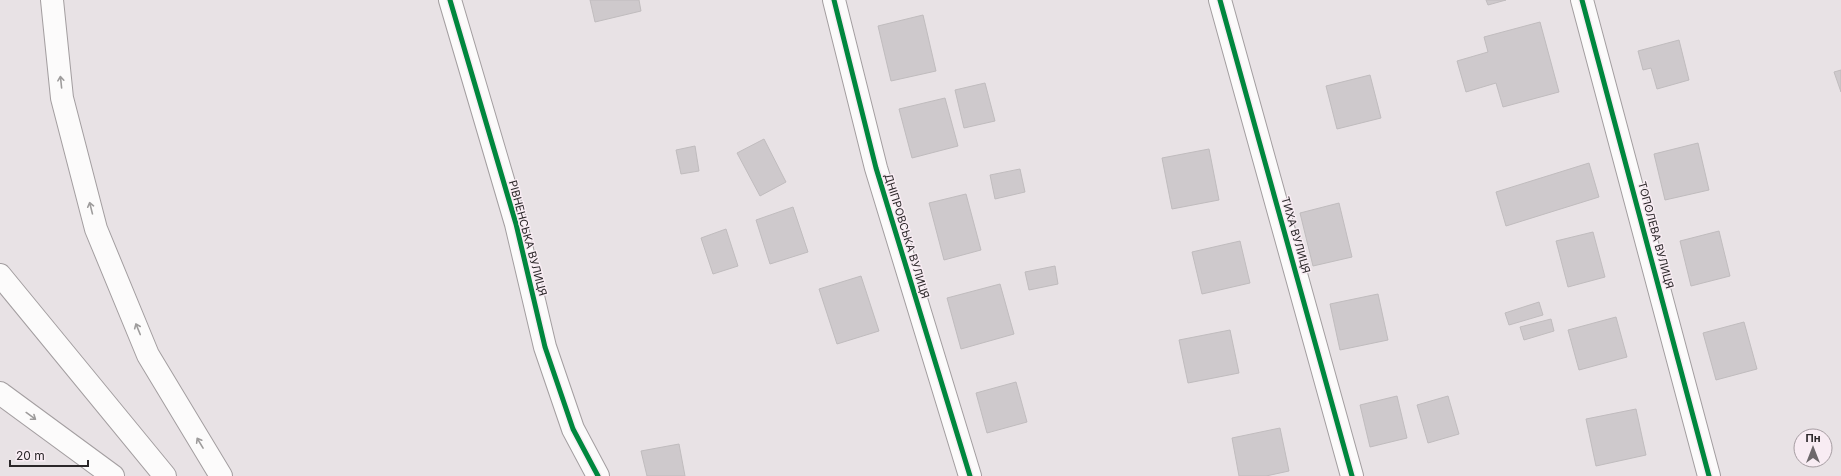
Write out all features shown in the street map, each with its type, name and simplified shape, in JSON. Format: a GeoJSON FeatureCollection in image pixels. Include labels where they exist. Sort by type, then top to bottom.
{"type":"FeatureCollection","features":[{"type":"Feature","properties":{"kind":"main road"},"geometry":{"type":"LineString","coordinates":[[52,0],[62,98],[96,228],[148,355],[221,476]]}},
{"type":"Feature","properties":{"kind":"main road","name":"РІВНЕНСЬКА ВУЛИЦЯ"},"geometry":{"type":"LineString","coordinates":[[450,0],[516,224],[545,347],[573,429],[598,476]]}},
{"type":"Feature","properties":{"kind":"main road","name":"ДНІПРОВСЬКА ВУЛИЦЯ"},"geometry":{"type":"LineString","coordinates":[[834,0],[876,168],[970,476]]}},
{"type":"Feature","properties":{"kind":"main road","name":"ТИХА ВУЛИЦЯ"},"geometry":{"type":"LineString","coordinates":[[1220,0],[1352,476]]}},
{"type":"Feature","properties":{"kind":"main road","name":"ТОПОЛЕВА ВУЛИЦЯ"},"geometry":{"type":"LineString","coordinates":[[1582,0],[1709,476]]}},
{"type":"Feature","properties":{"kind":"main road"},"geometry":{"type":"LineString","coordinates":[[0,275],[165,476]]}},
{"type":"Feature","properties":{"kind":"main road"},"geometry":{"type":"LineString","coordinates":[[0,393],[113,476]]}},
{"type":"Feature","properties":{"kind":"building"},"geometry":{"type":"Polygon","coordinates":[[[590,0],[639,0],[641,11],[595,22],[590,0]]]}},
{"type":"Feature","properties":{"kind":"building"},"geometry":{"type":"Polygon","coordinates":[[[1486,0],[1506,0],[1488,5],[1486,0]]]}},
{"type":"Feature","properties":{"kind":"building"},"geometry":{"type":"Polygon","coordinates":[[[923,15],[936,71],[891,81],[878,26],[923,15]]]}},
{"type":"Feature","properties":{"kind":"building"},"geometry":{"type":"Polygon","coordinates":[[[1540,22],[1559,92],[1503,107],[1496,83],[1466,92],[1457,61],[1488,52],[1484,37],[1540,22]]]}},
{"type":"Feature","properties":{"kind":"building"},"geometry":{"type":"Polygon","coordinates":[[[1679,40],[1689,80],[1657,89],[1651,68],[1643,70],[1638,51],[1679,40]]]}},
{"type":"Feature","properties":{"kind":"building"},"geometry":{"type":"Polygon","coordinates":[[[1841,70],[1841,92],[1834,72],[1841,70]]]}},
{"type":"Feature","properties":{"kind":"building"},"geometry":{"type":"Polygon","coordinates":[[[1370,75],[1381,118],[1337,129],[1326,86],[1370,75]]]}},
{"type":"Feature","properties":{"kind":"building"},"geometry":{"type":"Polygon","coordinates":[[[985,83],[995,121],[964,128],[955,90],[985,83]]]}},
{"type":"Feature","properties":{"kind":"building"},"geometry":{"type":"Polygon","coordinates":[[[945,98],[958,146],[912,158],[899,109],[945,98]]]}},
{"type":"Feature","properties":{"kind":"building"},"geometry":{"type":"Polygon","coordinates":[[[764,139],[786,182],[760,196],[737,153],[764,139]]]}},
{"type":"Feature","properties":{"kind":"building"},"geometry":{"type":"Polygon","coordinates":[[[1698,143],[1709,190],[1665,200],[1654,154],[1698,143]]]}},
{"type":"Feature","properties":{"kind":"building"},"geometry":{"type":"Polygon","coordinates":[[[695,146],[699,171],[681,174],[676,150],[695,146]]]}},
{"type":"Feature","properties":{"kind":"building"},"geometry":{"type":"Polygon","coordinates":[[[1209,149],[1219,200],[1172,209],[1162,158],[1209,149]]]}},
{"type":"Feature","properties":{"kind":"building"},"geometry":{"type":"Polygon","coordinates":[[[1589,163],[1599,197],[1506,226],[1496,192],[1589,163]]]}},
{"type":"Feature","properties":{"kind":"building"},"geometry":{"type":"Polygon","coordinates":[[[1020,169],[1025,192],[995,199],[990,175],[1020,169]]]}},
{"type":"Feature","properties":{"kind":"building"},"geometry":{"type":"Polygon","coordinates":[[[966,194],[981,250],[944,260],[929,203],[966,194]]]}},
{"type":"Feature","properties":{"kind":"building"},"geometry":{"type":"Polygon","coordinates":[[[1339,203],[1352,257],[1313,266],[1300,213],[1339,203]]]}},
{"type":"Feature","properties":{"kind":"building"},"geometry":{"type":"Polygon","coordinates":[[[793,207],[808,252],[770,264],[756,220],[793,207]]]}},
{"type":"Feature","properties":{"kind":"building"},"geometry":{"type":"Polygon","coordinates":[[[726,229],[738,266],[713,274],[701,238],[726,229]]]}},
{"type":"Feature","properties":{"kind":"building"},"geometry":{"type":"Polygon","coordinates":[[[1719,231],[1730,276],[1691,286],[1680,241],[1719,231]]]}},
{"type":"Feature","properties":{"kind":"building"},"geometry":{"type":"Polygon","coordinates":[[[1593,232],[1605,277],[1568,287],[1556,241],[1593,232]]]}},
{"type":"Feature","properties":{"kind":"building"},"geometry":{"type":"Polygon","coordinates":[[[1240,241],[1250,283],[1202,294],[1192,252],[1240,241]]]}},
{"type":"Feature","properties":{"kind":"building"},"geometry":{"type":"Polygon","coordinates":[[[1055,266],[1058,284],[1029,290],[1025,272],[1055,266]]]}},
{"type":"Feature","properties":{"kind":"building"},"geometry":{"type":"Polygon","coordinates":[[[861,276],[879,331],[837,344],[819,289],[861,276]]]}},
{"type":"Feature","properties":{"kind":"building"},"geometry":{"type":"Polygon","coordinates":[[[1000,284],[1014,334],[961,349],[947,298],[1000,284]]]}},
{"type":"Feature","properties":{"kind":"building"},"geometry":{"type":"Polygon","coordinates":[[[1378,294],[1388,340],[1340,350],[1330,304],[1378,294]]]}},
{"type":"Feature","properties":{"kind":"building"},"geometry":{"type":"Polygon","coordinates":[[[1539,302],[1543,315],[1509,325],[1505,313],[1539,302]]]}},
{"type":"Feature","properties":{"kind":"building"},"geometry":{"type":"Polygon","coordinates":[[[1616,317],[1627,357],[1579,370],[1568,330],[1616,317]]]}},
{"type":"Feature","properties":{"kind":"building"},"geometry":{"type":"Polygon","coordinates":[[[1551,319],[1554,331],[1524,340],[1520,327],[1551,319]]]}},
{"type":"Feature","properties":{"kind":"building"},"geometry":{"type":"Polygon","coordinates":[[[1744,322],[1757,369],[1716,380],[1703,333],[1744,322]]]}},
{"type":"Feature","properties":{"kind":"building"},"geometry":{"type":"Polygon","coordinates":[[[1230,330],[1239,373],[1188,383],[1179,340],[1230,330]]]}},
{"type":"Feature","properties":{"kind":"building"},"geometry":{"type":"Polygon","coordinates":[[[1016,382],[1027,422],[987,433],[976,393],[1016,382]]]}},
{"type":"Feature","properties":{"kind":"building"},"geometry":{"type":"Polygon","coordinates":[[[1397,396],[1407,438],[1370,447],[1360,405],[1397,396]]]}},
{"type":"Feature","properties":{"kind":"building"},"geometry":{"type":"Polygon","coordinates":[[[1448,396],[1459,434],[1428,443],[1417,405],[1448,396]]]}},
{"type":"Feature","properties":{"kind":"building"},"geometry":{"type":"Polygon","coordinates":[[[1636,409],[1646,455],[1596,466],[1586,419],[1636,409]]]}},
{"type":"Feature","properties":{"kind":"building"},"geometry":{"type":"Polygon","coordinates":[[[1280,428],[1289,471],[1266,476],[1239,476],[1232,438],[1280,428]]]}},
{"type":"Feature","properties":{"kind":"building"},"geometry":{"type":"Polygon","coordinates":[[[679,444],[685,476],[647,476],[641,451],[679,444]]]}},
{"type":"Feature","properties":{"kind":"cycle path"},"geometry":{"type":"LineString","coordinates":[[450,0],[516,224],[545,347],[573,429],[598,476]]}},
{"type":"Feature","properties":{"kind":"cycle path"},"geometry":{"type":"LineString","coordinates":[[834,0],[876,168],[970,476]]}},
{"type":"Feature","properties":{"kind":"cycle path"},"geometry":{"type":"LineString","coordinates":[[1220,0],[1352,476]]}},
{"type":"Feature","properties":{"kind":"cycle path"},"geometry":{"type":"LineString","coordinates":[[1582,0],[1709,476]]}}]}
